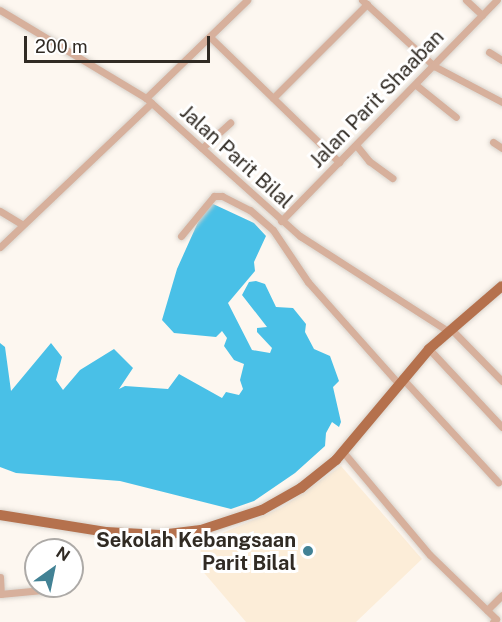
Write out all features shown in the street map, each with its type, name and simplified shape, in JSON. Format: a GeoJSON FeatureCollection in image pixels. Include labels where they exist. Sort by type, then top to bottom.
{"type":"FeatureCollection","features":[{"type":"Feature","properties":{"kind":"main road"},"geometry":{"type":"LineString","coordinates":[[0,515],[121,534],[201,530],[240,519],[281,500],[344,453],[400,381],[429,349],[502,286]]}},
{"type":"Feature","properties":{"kind":"street"},"geometry":{"type":"LineString","coordinates":[[0,247],[247,0]]}},
{"type":"Feature","properties":{"kind":"street"},"geometry":{"type":"LineString","coordinates":[[466,0],[482,15]]}},
{"type":"Feature","properties":{"kind":"street","name":"Jalan Parit Shaaban"},"geometry":{"type":"LineString","coordinates":[[281,221],[437,68],[496,0]]}},
{"type":"Feature","properties":{"kind":"street"},"geometry":{"type":"LineString","coordinates":[[273,98],[365,2],[437,68],[502,102]]}},
{"type":"Feature","properties":{"kind":"street","name":"Jalan Parit Bilal"},"geometry":{"type":"LineString","coordinates":[[0,10],[148,100],[281,221],[450,330],[502,381]]}},
{"type":"Feature","properties":{"kind":"street"},"geometry":{"type":"LineString","coordinates":[[210,37],[339,162]]}},
{"type":"Feature","properties":{"kind":"street"},"geometry":{"type":"LineString","coordinates":[[489,52],[502,60]]}},
{"type":"Feature","properties":{"kind":"street"},"geometry":{"type":"LineString","coordinates":[[418,87],[456,117]]}},
{"type":"Feature","properties":{"kind":"street"},"geometry":{"type":"LineString","coordinates":[[202,148],[230,123]]}},
{"type":"Feature","properties":{"kind":"street"},"geometry":{"type":"LineString","coordinates":[[493,142],[502,148]]}},
{"type":"Feature","properties":{"kind":"street"},"geometry":{"type":"LineString","coordinates":[[358,147],[392,178]]}},
{"type":"Feature","properties":{"kind":"street"},"geometry":{"type":"LineString","coordinates":[[181,236],[214,196],[222,196],[250,210],[273,230],[308,282],[498,482]]}},
{"type":"Feature","properties":{"kind":"street"},"geometry":{"type":"LineString","coordinates":[[0,211],[22,224]]}},
{"type":"Feature","properties":{"kind":"street"},"geometry":{"type":"LineString","coordinates":[[429,349],[502,427]]}},
{"type":"Feature","properties":{"kind":"street"},"geometry":{"type":"LineString","coordinates":[[344,453],[430,555],[496,621]]}},
{"type":"Feature","properties":{"kind":"street"},"geometry":{"type":"LineString","coordinates":[[0,577],[1,594],[24,592]]}},
{"type":"Feature","properties":{"kind":"street"},"geometry":{"type":"LineString","coordinates":[[487,610],[502,595]]}},
{"type":"Feature","properties":{"kind":"shaded area","name":"Sekolah Kebangsaan Parit Bilal"},"geometry":{"type":"Polygon","coordinates":[[[341,466],[422,559],[356,622],[246,622],[200,568],[201,542],[281,508],[341,466]]]}},
{"type":"Feature","properties":{"kind":"water"},"geometry":{"type":"Polygon","coordinates":[[[211,203],[254,223],[266,236],[254,262],[255,271],[228,303],[252,350],[270,353],[272,348],[257,332],[257,328],[267,327],[242,295],[249,282],[256,281],[265,284],[276,307],[293,308],[306,324],[305,332],[314,349],[330,356],[339,381],[333,387],[341,422],[339,427],[332,422],[326,433],[325,446],[295,473],[254,501],[231,509],[120,481],[16,473],[0,467],[0,343],[5,347],[11,391],[51,343],[62,357],[56,380],[63,390],[80,370],[114,349],[133,368],[119,389],[125,386],[168,389],[179,374],[222,398],[226,392],[239,395],[243,389],[240,380],[244,364],[234,360],[224,346],[227,338],[222,331],[216,337],[174,333],[162,320],[177,269],[203,211],[211,203]]]}},
{"type":"Feature","properties":{"kind":"place","name":"Sekolah Kebangsaan Parit Bilal"},"geometry":{"type":"Point","coordinates":[308,551]}}]}
